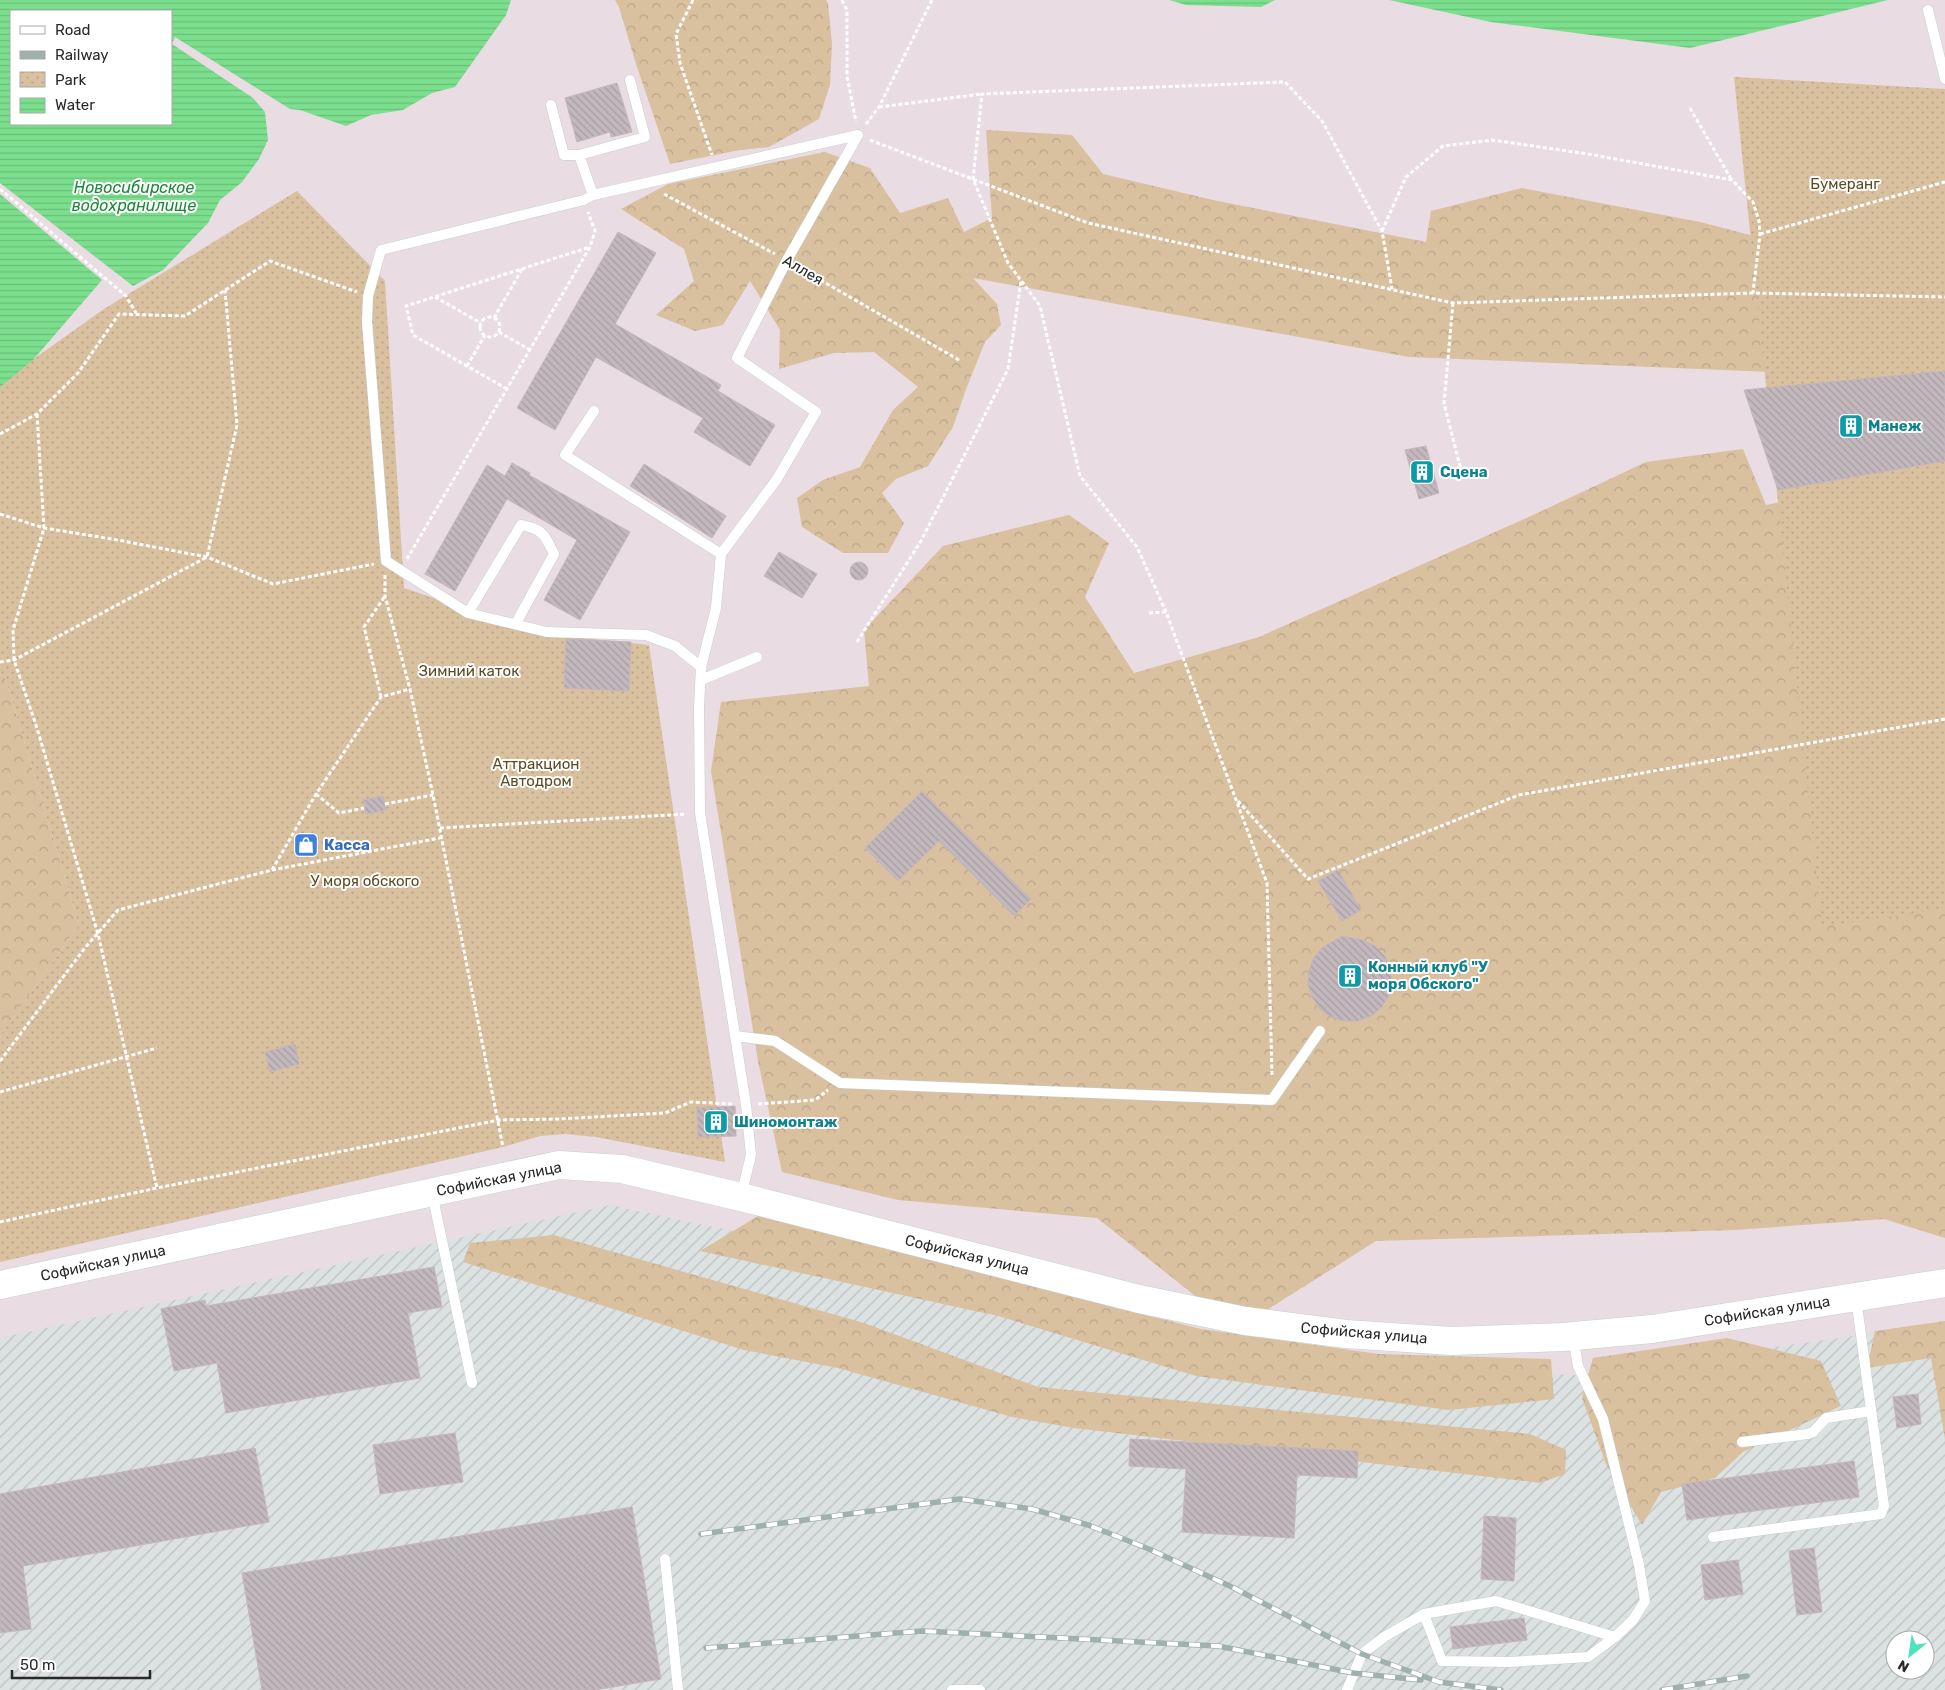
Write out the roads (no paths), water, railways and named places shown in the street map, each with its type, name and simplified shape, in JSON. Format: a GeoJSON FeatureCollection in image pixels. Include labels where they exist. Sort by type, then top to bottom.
{"type":"FeatureCollection","features":[{"type":"Feature","properties":{"kind":"main road","name":"Софийская улица"},"geometry":{"type":"LineString","coordinates":[[0,1285],[559,1165],[622,1169],[741,1197],[1139,1299],[1245,1320],[1346,1334],[1452,1341],[1573,1336],[1652,1329],[1945,1283]]}},
{"type":"Feature","properties":{"kind":"lane"},"geometry":{"type":"LineString","coordinates":[[1928,10],[1945,79]]}},
{"type":"Feature","properties":{"kind":"lane"},"geometry":{"type":"LineString","coordinates":[[551,105],[564,155],[579,155],[644,137],[630,80]]}},
{"type":"Feature","properties":{"kind":"lane"},"geometry":{"type":"LineString","coordinates":[[701,666],[675,646],[646,635],[548,632],[468,613],[386,561],[367,322],[368,296],[381,250],[588,197],[858,135],[787,260],[737,358],[816,412],[777,479],[721,554],[716,608],[701,666],[699,707],[700,814],[746,1105],[751,1155],[741,1197]]}},
{"type":"Feature","properties":{"kind":"lane"},"geometry":{"type":"LineString","coordinates":[[579,155],[588,197]]}},
{"type":"Feature","properties":{"kind":"lane"},"geometry":{"type":"LineString","coordinates":[[594,411],[565,455],[721,554]]}},
{"type":"Feature","properties":{"kind":"lane"},"geometry":{"type":"LineString","coordinates":[[468,613],[521,525],[535,527],[545,535],[554,554],[516,623]]}},
{"type":"Feature","properties":{"kind":"lane"},"geometry":{"type":"LineString","coordinates":[[701,680],[757,657]]}},
{"type":"Feature","properties":{"kind":"lane"},"geometry":{"type":"LineString","coordinates":[[735,1036],[775,1041],[840,1083],[1272,1100],[1320,1031]]}},
{"type":"Feature","properties":{"kind":"lane"},"geometry":{"type":"LineString","coordinates":[[431,1191],[472,1383]]}},
{"type":"Feature","properties":{"kind":"lane"},"geometry":{"type":"LineString","coordinates":[[1712,1538],[1881,1514],[1884,1506],[1856,1297]]}},
{"type":"Feature","properties":{"kind":"lane"},"geometry":{"type":"LineString","coordinates":[[1424,1614],[1442,1661],[1510,1662],[1588,1657],[1633,1620],[1645,1601],[1639,1565],[1603,1419],[1578,1366],[1573,1336]]}},
{"type":"Feature","properties":{"kind":"lane"},"geometry":{"type":"LineString","coordinates":[[1742,1442],[1808,1434],[1813,1432],[1826,1418],[1871,1411]]}},
{"type":"Feature","properties":{"kind":"lane"},"geometry":{"type":"LineString","coordinates":[[665,1559],[678,1690]]}},
{"type":"Feature","properties":{"kind":"lane"},"geometry":{"type":"LineString","coordinates":[[1347,1690],[1362,1654],[1384,1637],[1424,1614],[1496,1601],[1615,1636]]}},
{"type":"Feature","properties":{"kind":"lane"},"geometry":{"type":"LineString","coordinates":[[952,1690],[980,1690]]}},
{"type":"Feature","properties":{"kind":"water","name":"Новосибирское водохранилище"},"geometry":{"type":"Polygon","coordinates":[[[0,0],[511,0],[506,15],[455,87],[432,93],[403,110],[371,115],[346,126],[300,110],[290,109],[175,37],[172,44],[253,98],[265,112],[268,140],[259,159],[242,182],[220,200],[208,223],[163,270],[133,286],[0,183],[0,0]]]}},
{"type":"Feature","properties":{"kind":"water"},"geometry":{"type":"Polygon","coordinates":[[[1169,0],[1275,0],[1261,7],[1186,5],[1169,0]]]}},
{"type":"Feature","properties":{"kind":"water"},"geometry":{"type":"Polygon","coordinates":[[[1389,0],[1888,0],[1690,48],[1491,22],[1389,0]]]}},
{"type":"Feature","properties":{"kind":"water","name":"Новосибирское водохранилище"},"geometry":{"type":"Polygon","coordinates":[[[0,194],[102,280],[33,360],[0,387],[0,194]]]}},
{"type":"Feature","properties":{"kind":"railway"},"geometry":{"type":"LineString","coordinates":[[701,1534],[960,1499],[1032,1509],[1088,1525],[1149,1549],[1234,1588],[1362,1654],[1439,1682],[1501,1690]]}},
{"type":"Feature","properties":{"kind":"railway"},"geometry":{"type":"LineString","coordinates":[[706,1648],[922,1631],[1218,1646],[1353,1673],[1421,1680]]}},
{"type":"Feature","properties":{"kind":"railway"},"geometry":{"type":"LineString","coordinates":[[1662,1690],[1747,1676]]}},
{"type":"Feature","properties":{"kind":"place","name":"Манеж"},"geometry":{"type":"Point","coordinates":[1851,426]}},
{"type":"Feature","properties":{"kind":"place","name":"Сцена"},"geometry":{"type":"Point","coordinates":[1422,472]}},
{"type":"Feature","properties":{"kind":"place","name":"Касса"},"geometry":{"type":"Point","coordinates":[306,845]}},
{"type":"Feature","properties":{"kind":"place","name":"Конный клуб \"У моря Обского\""},"geometry":{"type":"Point","coordinates":[1350,976]}},
{"type":"Feature","properties":{"kind":"place","name":"Шиномонтаж"},"geometry":{"type":"Point","coordinates":[716,1122]}},
{"type":"Feature","properties":{"kind":"park label","name":"Бумеранг"},"geometry":{"type":"Point","coordinates":[1845,184]}},
{"type":"Feature","properties":{"kind":"park label","name":"Зимний каток"},"geometry":{"type":"Point","coordinates":[469,671]}},
{"type":"Feature","properties":{"kind":"park label","name":"Аттракцион Автодром"},"geometry":{"type":"Point","coordinates":[536,772]}},
{"type":"Feature","properties":{"kind":"park label","name":"У моря обского"},"geometry":{"type":"Point","coordinates":[365,881]}}]}
